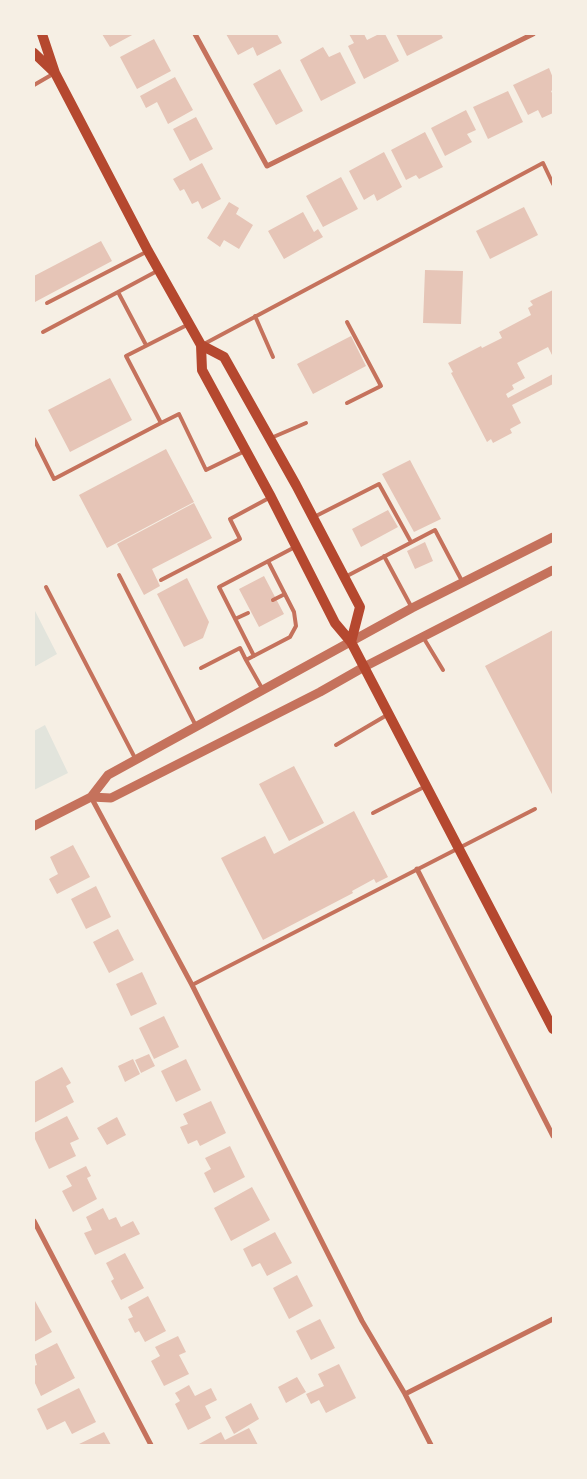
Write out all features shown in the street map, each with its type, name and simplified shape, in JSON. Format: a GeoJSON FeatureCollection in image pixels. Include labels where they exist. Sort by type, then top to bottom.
{"type":"FeatureCollection","features":[{"type":"Feature","properties":{"kind":"main road"},"geometry":{"type":"LineString","coordinates":[[42,34],[55,73],[158,270],[201,345],[202,370],[247,450],[335,623],[351,642],[552,1023]]}},
{"type":"Feature","properties":{"kind":"main road"},"geometry":{"type":"LineString","coordinates":[[34,53],[55,73]]}},
{"type":"Feature","properties":{"kind":"main road"},"geometry":{"type":"LineString","coordinates":[[201,345],[224,357],[360,607],[351,642]]}},
{"type":"Feature","properties":{"kind":"street"},"geometry":{"type":"LineString","coordinates":[[195,34],[267,166],[533,34]]}},
{"type":"Feature","properties":{"kind":"street"},"geometry":{"type":"LineString","coordinates":[[34,826],[91,797],[108,775],[412,608],[553,537]]}},
{"type":"Feature","properties":{"kind":"street"},"geometry":{"type":"LineString","coordinates":[[91,797],[111,798],[320,692],[364,667],[553,570]]}},
{"type":"Feature","properties":{"kind":"street"},"geometry":{"type":"LineString","coordinates":[[91,797],[192,986],[362,1321],[405,1394],[431,1445]]}},
{"type":"Feature","properties":{"kind":"street"},"geometry":{"type":"LineString","coordinates":[[417,869],[553,1136]]}},
{"type":"Feature","properties":{"kind":"street"},"geometry":{"type":"LineString","coordinates":[[34,1221],[151,1445]]}},
{"type":"Feature","properties":{"kind":"street"},"geometry":{"type":"LineString","coordinates":[[405,1394],[553,1318]]}},
{"type":"Feature","properties":{"kind":"lane"},"geometry":{"type":"LineString","coordinates":[[34,85],[55,73]]}},
{"type":"Feature","properties":{"kind":"lane"},"geometry":{"type":"LineString","coordinates":[[201,345],[543,163],[553,184]]}},
{"type":"Feature","properties":{"kind":"lane"},"geometry":{"type":"LineString","coordinates":[[46,303],[148,251]]}},
{"type":"Feature","properties":{"kind":"lane"},"geometry":{"type":"LineString","coordinates":[[42,332],[158,270]]}},
{"type":"Feature","properties":{"kind":"lane"},"geometry":{"type":"LineString","coordinates":[[118,292],[146,345]]}},
{"type":"Feature","properties":{"kind":"lane"},"geometry":{"type":"LineString","coordinates":[[254,316],[273,358]]}},
{"type":"Feature","properties":{"kind":"lane"},"geometry":{"type":"LineString","coordinates":[[347,322],[381,386],[347,403]]}},
{"type":"Feature","properties":{"kind":"lane"},"geometry":{"type":"LineString","coordinates":[[161,424],[126,356],[189,324]]}},
{"type":"Feature","properties":{"kind":"lane"},"geometry":{"type":"LineString","coordinates":[[34,439],[54,479],[179,414],[206,470],[247,450]]}},
{"type":"Feature","properties":{"kind":"lane"},"geometry":{"type":"LineString","coordinates":[[270,439],[306,422]]}},
{"type":"Feature","properties":{"kind":"lane"},"geometry":{"type":"LineString","coordinates":[[312,518],[379,484],[411,542]]}},
{"type":"Feature","properties":{"kind":"lane"},"geometry":{"type":"LineString","coordinates":[[161,580],[240,539],[230,519],[271,496]]}},
{"type":"Feature","properties":{"kind":"lane"},"geometry":{"type":"LineString","coordinates":[[344,578],[435,530],[463,583]]}},
{"type":"Feature","properties":{"kind":"lane"},"geometry":{"type":"LineString","coordinates":[[254,656],[219,587],[297,546]]}},
{"type":"Feature","properties":{"kind":"lane"},"geometry":{"type":"LineString","coordinates":[[384,556],[412,608]]}},
{"type":"Feature","properties":{"kind":"lane"},"geometry":{"type":"LineString","coordinates":[[246,660],[290,636],[296,626],[294,612],[268,561]]}},
{"type":"Feature","properties":{"kind":"lane"},"geometry":{"type":"LineString","coordinates":[[119,575],[196,726]]}},
{"type":"Feature","properties":{"kind":"lane"},"geometry":{"type":"LineString","coordinates":[[46,587],[136,760]]}},
{"type":"Feature","properties":{"kind":"lane"},"geometry":{"type":"LineString","coordinates":[[273,600],[285,594]]}},
{"type":"Feature","properties":{"kind":"lane"},"geometry":{"type":"LineString","coordinates":[[235,620],[248,613]]}},
{"type":"Feature","properties":{"kind":"lane"},"geometry":{"type":"LineString","coordinates":[[423,637],[443,670]]}},
{"type":"Feature","properties":{"kind":"lane"},"geometry":{"type":"LineString","coordinates":[[201,668],[240,648],[263,690]]}},
{"type":"Feature","properties":{"kind":"lane"},"geometry":{"type":"LineString","coordinates":[[336,745],[389,714]]}},
{"type":"Feature","properties":{"kind":"lane"},"geometry":{"type":"LineString","coordinates":[[373,814],[426,786]]}},
{"type":"Feature","properties":{"kind":"lane"},"geometry":{"type":"LineString","coordinates":[[192,986],[535,809]]}},
{"type":"Feature","properties":{"kind":"shaded area"},"geometry":{"type":"Polygon","coordinates":[[[34,609],[57,654],[34,667],[34,609]]]}},
{"type":"Feature","properties":{"kind":"shaded area"},"geometry":{"type":"Polygon","coordinates":[[[45,725],[68,773],[34,790],[34,731],[45,725]]]}},
{"type":"Feature","properties":{"kind":"building"},"geometry":{"type":"Polygon","coordinates":[[[102,34],[134,34],[110,47],[102,34]]]}},
{"type":"Feature","properties":{"kind":"building"},"geometry":{"type":"Polygon","coordinates":[[[226,34],[277,34],[282,43],[257,56],[253,47],[238,55],[226,34]]]}},
{"type":"Feature","properties":{"kind":"building"},"geometry":{"type":"Polygon","coordinates":[[[349,34],[364,34],[367,40],[379,34],[385,34],[399,61],[364,79],[348,46],[354,43],[349,34]]]}},
{"type":"Feature","properties":{"kind":"building"},"geometry":{"type":"Polygon","coordinates":[[[396,34],[441,34],[443,38],[407,56],[396,34]]]}},
{"type":"Feature","properties":{"kind":"building"},"geometry":{"type":"Polygon","coordinates":[[[154,39],[171,71],[137,89],[120,57],[154,39]]]}},
{"type":"Feature","properties":{"kind":"building"},"geometry":{"type":"Polygon","coordinates":[[[323,47],[329,57],[340,52],[356,83],[321,101],[300,60],[323,47]]]}},
{"type":"Feature","properties":{"kind":"building"},"geometry":{"type":"Polygon","coordinates":[[[549,68],[553,78],[553,90],[551,91],[553,95],[553,113],[542,118],[538,110],[528,115],[513,85],[549,68]]]}},
{"type":"Feature","properties":{"kind":"building"},"geometry":{"type":"Polygon","coordinates":[[[280,69],[303,111],[276,125],[253,84],[280,69]]]}},
{"type":"Feature","properties":{"kind":"building"},"geometry":{"type":"Polygon","coordinates":[[[175,77],[193,110],[168,124],[157,102],[146,108],[140,96],[175,77]]]}},
{"type":"Feature","properties":{"kind":"building"},"geometry":{"type":"Polygon","coordinates":[[[508,91],[523,122],[488,139],[473,107],[508,91]]]}},
{"type":"Feature","properties":{"kind":"building"},"geometry":{"type":"Polygon","coordinates":[[[466,110],[476,130],[467,134],[472,142],[445,156],[431,128],[466,110]]]}},
{"type":"Feature","properties":{"kind":"building"},"geometry":{"type":"Polygon","coordinates":[[[196,117],[213,149],[190,161],[173,129],[196,117]]]}},
{"type":"Feature","properties":{"kind":"building"},"geometry":{"type":"Polygon","coordinates":[[[425,132],[443,167],[419,179],[416,175],[406,180],[391,150],[425,132]]]}},
{"type":"Feature","properties":{"kind":"building"},"geometry":{"type":"Polygon","coordinates":[[[384,152],[402,187],[377,201],[374,194],[364,200],[349,171],[384,152]]]}},
{"type":"Feature","properties":{"kind":"building"},"geometry":{"type":"Polygon","coordinates":[[[202,163],[221,199],[202,209],[198,201],[192,204],[184,189],[180,191],[173,179],[202,163]]]}},
{"type":"Feature","properties":{"kind":"building"},"geometry":{"type":"Polygon","coordinates":[[[341,177],[358,209],[323,227],[306,196],[341,177]]]}},
{"type":"Feature","properties":{"kind":"building"},"geometry":{"type":"Polygon","coordinates":[[[229,202],[239,208],[236,214],[253,225],[239,249],[224,240],[220,247],[207,238],[229,202]]]}},
{"type":"Feature","properties":{"kind":"building"},"geometry":{"type":"Polygon","coordinates":[[[524,207],[538,235],[490,259],[476,231],[524,207]]]}},
{"type":"Feature","properties":{"kind":"building"},"geometry":{"type":"Polygon","coordinates":[[[303,212],[314,232],[318,229],[323,237],[284,259],[268,231],[303,212]]]}},
{"type":"Feature","properties":{"kind":"building"},"geometry":{"type":"Polygon","coordinates":[[[101,241],[112,261],[35,302],[34,276],[101,241]]]}},
{"type":"Feature","properties":{"kind":"building"},"geometry":{"type":"Polygon","coordinates":[[[425,270],[463,271],[461,324],[423,323],[425,270]]]}},
{"type":"Feature","properties":{"kind":"building"},"geometry":{"type":"Polygon","coordinates":[[[553,290],[553,357],[548,347],[517,363],[525,378],[512,385],[514,389],[506,394],[508,398],[553,374],[553,384],[512,405],[521,423],[510,429],[512,433],[493,443],[491,439],[487,442],[451,373],[453,372],[448,363],[481,346],[482,348],[502,338],[499,332],[531,315],[528,308],[533,305],[530,301],[553,290]]]}},
{"type":"Feature","properties":{"kind":"building"},"geometry":{"type":"Polygon","coordinates":[[[351,336],[366,366],[313,394],[297,364],[351,336]]]}},
{"type":"Feature","properties":{"kind":"building"},"geometry":{"type":"Polygon","coordinates":[[[110,378],[132,420],[70,452],[48,410],[110,378]]]}},
{"type":"Feature","properties":{"kind":"building"},"geometry":{"type":"Polygon","coordinates":[[[166,449],[194,502],[107,548],[79,495],[166,449]]]}},
{"type":"Feature","properties":{"kind":"building"},"geometry":{"type":"Polygon","coordinates":[[[410,460],[441,519],[414,532],[382,474],[410,460]]]}},
{"type":"Feature","properties":{"kind":"building"},"geometry":{"type":"Polygon","coordinates":[[[194,503],[212,538],[152,569],[160,586],[144,595],[117,544],[194,503]]]}},
{"type":"Feature","properties":{"kind":"building"},"geometry":{"type":"Polygon","coordinates":[[[388,510],[398,527],[361,547],[352,529],[388,510]]]}},
{"type":"Feature","properties":{"kind":"building"},"geometry":{"type":"Polygon","coordinates":[[[425,542],[433,561],[415,569],[407,551],[425,542]]]}},
{"type":"Feature","properties":{"kind":"building"},"geometry":{"type":"Polygon","coordinates":[[[264,576],[284,614],[259,627],[239,589],[264,576]]]}},
{"type":"Feature","properties":{"kind":"building"},"geometry":{"type":"Polygon","coordinates":[[[187,578],[209,622],[203,638],[184,647],[157,594],[187,578]]]}},
{"type":"Feature","properties":{"kind":"building"},"geometry":{"type":"Polygon","coordinates":[[[553,630],[553,796],[485,666],[553,630]]]}},
{"type":"Feature","properties":{"kind":"building"},"geometry":{"type":"Polygon","coordinates":[[[294,766],[324,823],[289,841],[259,784],[294,766]]]}},
{"type":"Feature","properties":{"kind":"building"},"geometry":{"type":"Polygon","coordinates":[[[354,811],[388,877],[376,883],[374,879],[352,891],[353,893],[263,940],[221,858],[265,836],[274,854],[354,811]]]}},
{"type":"Feature","properties":{"kind":"building"},"geometry":{"type":"Polygon","coordinates":[[[73,845],[90,877],[57,894],[49,879],[58,874],[50,857],[73,845]]]}},
{"type":"Feature","properties":{"kind":"building"},"geometry":{"type":"Polygon","coordinates":[[[96,886],[111,917],[86,929],[71,899],[96,886]]]}},
{"type":"Feature","properties":{"kind":"building"},"geometry":{"type":"Polygon","coordinates":[[[118,929],[134,960],[109,973],[93,942],[118,929]]]}},
{"type":"Feature","properties":{"kind":"building"},"geometry":{"type":"Polygon","coordinates":[[[142,972],[157,1004],[131,1016],[116,984],[142,972]]]}},
{"type":"Feature","properties":{"kind":"building"},"geometry":{"type":"Polygon","coordinates":[[[164,1016],[179,1047],[154,1059],[139,1028],[164,1016]]]}},
{"type":"Feature","properties":{"kind":"building"},"geometry":{"type":"Polygon","coordinates":[[[149,1054],[155,1066],[141,1073],[135,1060],[149,1054]]]}},
{"type":"Feature","properties":{"kind":"building"},"geometry":{"type":"Polygon","coordinates":[[[133,1059],[140,1074],[125,1082],[118,1066],[133,1059]]]}},
{"type":"Feature","properties":{"kind":"building"},"geometry":{"type":"Polygon","coordinates":[[[186,1059],[201,1090],[176,1102],[161,1071],[186,1059]]]}},
{"type":"Feature","properties":{"kind":"building"},"geometry":{"type":"Polygon","coordinates":[[[62,1067],[71,1083],[66,1086],[74,1102],[34,1123],[34,1082],[62,1067]]]}},
{"type":"Feature","properties":{"kind":"building"},"geometry":{"type":"Polygon","coordinates":[[[211,1101],[226,1133],[200,1146],[197,1140],[188,1144],[180,1127],[188,1124],[183,1114],[211,1101]]]}},
{"type":"Feature","properties":{"kind":"building"},"geometry":{"type":"Polygon","coordinates":[[[67,1116],[79,1139],[70,1143],[76,1156],[49,1169],[34,1137],[34,1133],[67,1116]]]}},
{"type":"Feature","properties":{"kind":"building"},"geometry":{"type":"Polygon","coordinates":[[[117,1117],[126,1135],[107,1145],[97,1128],[117,1117]]]}},
{"type":"Feature","properties":{"kind":"building"},"geometry":{"type":"Polygon","coordinates":[[[230,1146],[245,1177],[214,1193],[204,1173],[211,1169],[205,1158],[230,1146]]]}},
{"type":"Feature","properties":{"kind":"building"},"geometry":{"type":"Polygon","coordinates":[[[86,1166],[91,1176],[87,1178],[97,1199],[73,1212],[62,1191],[72,1186],[66,1176],[86,1166]]]}},
{"type":"Feature","properties":{"kind":"building"},"geometry":{"type":"Polygon","coordinates":[[[252,1187],[270,1220],[231,1241],[214,1208],[252,1187]]]}},
{"type":"Feature","properties":{"kind":"building"},"geometry":{"type":"Polygon","coordinates":[[[103,1208],[109,1220],[116,1217],[121,1227],[133,1221],[140,1234],[95,1255],[84,1233],[92,1230],[86,1217],[103,1208]]]}},
{"type":"Feature","properties":{"kind":"building"},"geometry":{"type":"Polygon","coordinates":[[[275,1232],[292,1263],[267,1276],[260,1263],[252,1267],[243,1249],[275,1232]]]}},
{"type":"Feature","properties":{"kind":"building"},"geometry":{"type":"Polygon","coordinates":[[[125,1253],[144,1288],[121,1300],[111,1281],[114,1279],[106,1263],[125,1253]]]}},
{"type":"Feature","properties":{"kind":"building"},"geometry":{"type":"Polygon","coordinates":[[[297,1275],[313,1306],[289,1319],[273,1288],[297,1275]]]}},
{"type":"Feature","properties":{"kind":"building"},"geometry":{"type":"Polygon","coordinates":[[[148,1296],[166,1331],[145,1342],[139,1331],[135,1333],[128,1319],[133,1317],[128,1307],[148,1296]]]}},
{"type":"Feature","properties":{"kind":"building"},"geometry":{"type":"Polygon","coordinates":[[[34,1302],[52,1332],[34,1342],[34,1302]]]}},
{"type":"Feature","properties":{"kind":"building"},"geometry":{"type":"Polygon","coordinates":[[[320,1319],[335,1348],[311,1360],[296,1331],[320,1319]]]}},
{"type":"Feature","properties":{"kind":"building"},"geometry":{"type":"Polygon","coordinates":[[[178,1336],[186,1352],[179,1355],[189,1374],[164,1386],[151,1361],[160,1356],[155,1347],[178,1336]]]}},
{"type":"Feature","properties":{"kind":"building"},"geometry":{"type":"Polygon","coordinates":[[[57,1343],[75,1378],[41,1396],[34,1381],[34,1366],[37,1365],[34,1355],[57,1343]]]}},
{"type":"Feature","properties":{"kind":"building"},"geometry":{"type":"Polygon","coordinates":[[[339,1364],[356,1398],[326,1413],[319,1400],[311,1404],[306,1394],[324,1386],[318,1374],[339,1364]]]}},
{"type":"Feature","properties":{"kind":"building"},"geometry":{"type":"Polygon","coordinates":[[[297,1377],[306,1392],[286,1403],[278,1387],[297,1377]]]}},
{"type":"Feature","properties":{"kind":"building"},"geometry":{"type":"Polygon","coordinates":[[[189,1385],[195,1396],[211,1388],[217,1400],[205,1406],[211,1418],[188,1430],[175,1404],[180,1401],[175,1393],[189,1385]]]}},
{"type":"Feature","properties":{"kind":"building"},"geometry":{"type":"Polygon","coordinates":[[[79,1388],[96,1422],[72,1434],[65,1421],[47,1430],[37,1409],[79,1388]]]}},
{"type":"Feature","properties":{"kind":"building"},"geometry":{"type":"Polygon","coordinates":[[[251,1403],[259,1419],[234,1434],[225,1417],[251,1403]]]}},
{"type":"Feature","properties":{"kind":"building"},"geometry":{"type":"Polygon","coordinates":[[[249,1428],[258,1445],[197,1445],[221,1432],[225,1440],[249,1428]]]}},
{"type":"Feature","properties":{"kind":"building"},"geometry":{"type":"Polygon","coordinates":[[[104,1432],[111,1445],[77,1445],[104,1432]]]}}]}
